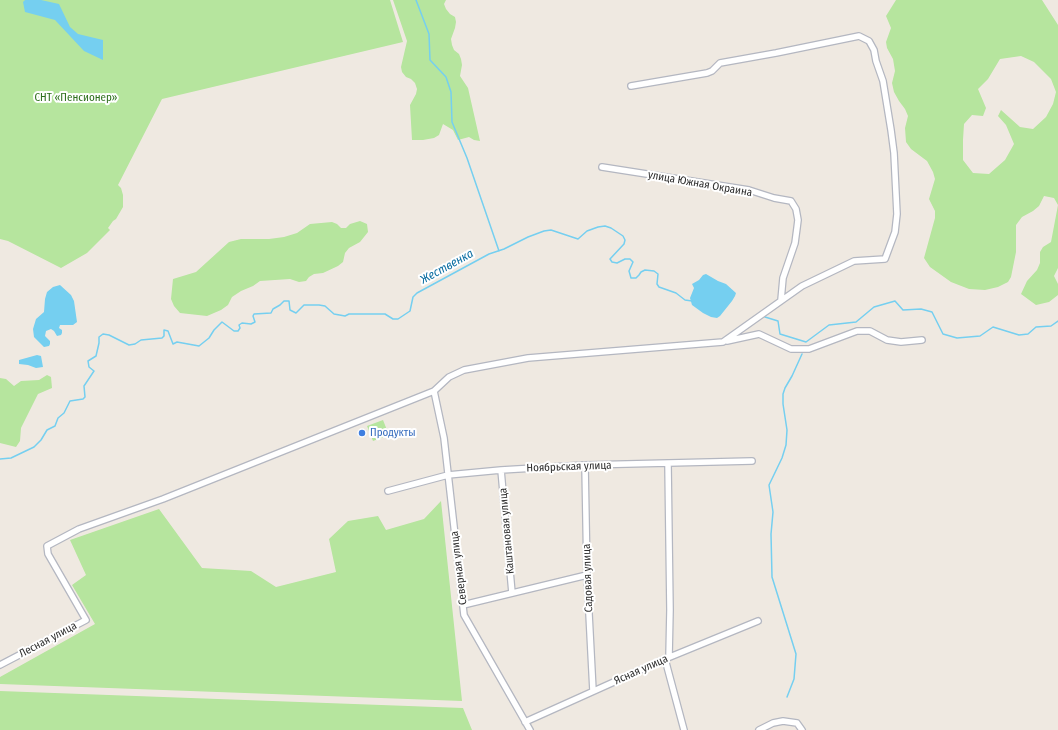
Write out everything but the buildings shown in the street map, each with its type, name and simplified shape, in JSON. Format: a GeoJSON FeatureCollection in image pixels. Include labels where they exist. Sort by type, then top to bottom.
{"type":"FeatureCollection","features":[{"type":"Feature","properties":{"kind":"street"},"geometry":{"type":"LineString","coordinates":[[630,86],[707,73],[712,71],[720,63],[783,52],[859,36],[869,41],[874,50],[883,81],[892,138],[897,214],[895,232],[885,259],[854,261],[802,286],[780,300],[723,342]]}},
{"type":"Feature","properties":{"kind":"street","name":"улица Южная Окраина"},"geometry":{"type":"LineString","coordinates":[[602,167],[749,190],[774,198],[791,201],[796,209],[798,220],[795,243],[783,278],[780,300]]}},
{"type":"Feature","properties":{"kind":"street"},"geometry":{"type":"LineString","coordinates":[[434,391],[449,377],[464,370],[528,358],[723,342],[759,334],[791,349],[809,349],[857,331],[870,331],[887,340],[901,342],[922,340]]}},
{"type":"Feature","properties":{"kind":"street","name":"Северная улица"},"geometry":{"type":"LineString","coordinates":[[434,391],[444,438],[464,616],[530,730]]}},
{"type":"Feature","properties":{"kind":"street","name":"Лесная улица"},"geometry":{"type":"LineString","coordinates":[[0,665],[86,620],[48,554],[47,546],[79,529],[163,499],[434,391]]}},
{"type":"Feature","properties":{"kind":"street","name":"Ноябрьская улица"},"geometry":{"type":"LineString","coordinates":[[388,491],[448,475],[501,470],[585,465],[752,461]]}},
{"type":"Feature","properties":{"kind":"street"},"geometry":{"type":"LineString","coordinates":[[668,464],[670,610],[667,658],[684,730]]}},
{"type":"Feature","properties":{"kind":"street","name":"Садовая улица"},"geometry":{"type":"LineString","coordinates":[[585,465],[587,575],[593,691]]}},
{"type":"Feature","properties":{"kind":"street","name":"Каштановая улица"},"geometry":{"type":"LineString","coordinates":[[501,470],[512,593]]}},
{"type":"Feature","properties":{"kind":"street"},"geometry":{"type":"LineString","coordinates":[[463,604],[587,575]]}},
{"type":"Feature","properties":{"kind":"street","name":"Ясная улица"},"geometry":{"type":"LineString","coordinates":[[525,722],[667,658],[758,621]]}},
{"type":"Feature","properties":{"kind":"street"},"geometry":{"type":"LineString","coordinates":[[759,730],[773,723],[783,721],[797,723],[802,730]]}},
{"type":"Feature","properties":{"kind":"green space","name":"СНТ «Пенсионер»"},"geometry":{"type":"Polygon","coordinates":[[[0,0],[390,0],[403,42],[162,99],[118,185],[121,188],[123,195],[123,207],[116,219],[108,228],[110,230],[87,253],[61,268],[8,241],[0,239],[0,0]]]}},
{"type":"Feature","properties":{"kind":"green space"},"geometry":{"type":"Polygon","coordinates":[[[393,0],[446,0],[444,4],[446,9],[455,17],[455,28],[451,39],[452,45],[461,59],[462,65],[460,76],[468,88],[480,141],[469,137],[458,140],[453,130],[443,124],[439,135],[434,138],[412,140],[410,105],[417,89],[415,83],[406,77],[402,72],[401,67],[407,41],[393,0]]]}},
{"type":"Feature","properties":{"kind":"green space"},"geometry":{"type":"Polygon","coordinates":[[[896,0],[1042,0],[1058,25],[1058,205],[1054,198],[1044,196],[1039,206],[1022,217],[1016,225],[1016,252],[1011,277],[1008,282],[998,287],[985,290],[969,289],[951,282],[930,267],[924,258],[935,218],[935,211],[929,199],[935,179],[927,161],[911,149],[906,142],[905,128],[908,116],[894,92],[892,83],[895,71],[893,59],[887,48],[886,42],[891,28],[886,16],[896,0]],[[1021,56],[1000,59],[988,79],[978,89],[986,108],[983,116],[972,115],[964,124],[963,140],[963,160],[973,173],[989,174],[1005,160],[1014,144],[1006,125],[998,116],[1001,110],[1020,127],[1033,129],[1046,117],[1053,104],[1056,92],[1051,79],[1034,62],[1021,56]]]}},
{"type":"Feature","properties":{"kind":"green space"},"geometry":{"type":"Polygon","coordinates":[[[1058,205],[1058,268],[1054,276],[1058,284],[1058,295],[1049,302],[1036,305],[1021,294],[1027,281],[1037,270],[1040,263],[1040,252],[1043,247],[1051,242],[1058,205]]]}},
{"type":"Feature","properties":{"kind":"green space"},"geometry":{"type":"Polygon","coordinates":[[[360,221],[367,224],[368,232],[360,242],[349,248],[345,253],[343,262],[323,273],[314,274],[306,281],[299,282],[290,279],[260,281],[232,297],[228,305],[221,310],[207,316],[180,313],[174,306],[171,299],[173,279],[196,272],[229,242],[241,239],[269,239],[284,237],[297,233],[310,224],[332,222],[341,228],[346,228],[350,224],[360,221]]]}},
{"type":"Feature","properties":{"kind":"green space"},"geometry":{"type":"Polygon","coordinates":[[[47,375],[51,377],[52,388],[38,394],[21,428],[20,441],[16,447],[0,443],[0,378],[6,379],[14,386],[21,381],[39,380],[47,375]]]}},
{"type":"Feature","properties":{"kind":"green space"},"geometry":{"type":"Polygon","coordinates":[[[383,420],[389,435],[373,441],[367,426],[383,420]]]}},
{"type":"Feature","properties":{"kind":"green space"},"geometry":{"type":"Polygon","coordinates":[[[441,501],[462,701],[0,684],[0,677],[95,624],[72,585],[86,575],[70,540],[159,509],[202,568],[251,571],[276,587],[336,572],[329,539],[348,521],[378,516],[386,530],[424,519],[441,501]]]}},
{"type":"Feature","properties":{"kind":"green space"},"geometry":{"type":"Polygon","coordinates":[[[0,691],[463,708],[472,730],[0,730],[0,691]]]}},
{"type":"Feature","properties":{"kind":"water"},"geometry":{"type":"Polygon","coordinates":[[[25,0],[41,0],[59,4],[70,27],[78,34],[103,40],[103,60],[84,51],[55,20],[25,12],[23,2],[25,0]]]}},
{"type":"Feature","properties":{"kind":"water"},"geometry":{"type":"Polygon","coordinates":[[[706,274],[726,284],[736,293],[732,301],[717,318],[703,313],[692,305],[690,298],[694,288],[692,284],[706,274]]]}},
{"type":"Feature","properties":{"kind":"water"},"geometry":{"type":"Polygon","coordinates":[[[60,285],[71,295],[74,301],[77,322],[73,325],[60,325],[59,328],[62,330],[61,335],[57,336],[51,329],[46,331],[45,336],[50,341],[50,344],[49,346],[44,347],[34,337],[33,329],[36,319],[44,312],[47,292],[53,287],[60,285]]]}},
{"type":"Feature","properties":{"kind":"water"},"geometry":{"type":"Polygon","coordinates":[[[37,355],[41,356],[43,367],[36,368],[19,364],[19,360],[37,355]]]}},
{"type":"Feature","properties":{"kind":"waterway"},"geometry":{"type":"LineString","coordinates":[[416,0],[429,34],[430,60],[446,77],[451,92],[452,122],[467,158],[499,251]]}},
{"type":"Feature","properties":{"kind":"waterway","name":"Жественка"},"geometry":{"type":"LineString","coordinates":[[0,459],[11,458],[34,447],[41,440],[47,430],[55,426],[58,418],[64,413],[70,401],[83,399],[85,397],[84,386],[94,371],[89,367],[88,361],[96,356],[99,337],[103,334],[109,335],[129,345],[135,344],[141,340],[162,338],[164,336],[164,330],[168,331],[173,344],[177,342],[199,346],[209,338],[222,322],[234,331],[238,331],[240,328],[239,325],[242,323],[251,324],[255,322],[253,316],[254,314],[271,313],[273,309],[284,301],[289,301],[290,310],[296,313],[304,305],[319,305],[325,306],[334,314],[345,316],[349,314],[385,314],[393,319],[398,319],[410,311],[413,297],[417,293],[489,254],[544,231],[551,230],[578,239],[587,231],[598,227],[605,226],[611,228],[623,236],[625,240],[624,244],[610,259],[612,262],[617,263],[625,259],[630,259],[633,262],[629,271],[631,278],[636,278],[645,270],[654,271],[658,274],[657,284],[659,287],[676,293],[685,300],[692,301]]}},
{"type":"Feature","properties":{"kind":"waterway","name":"Жественка"},"geometry":{"type":"LineString","coordinates":[[765,317],[778,321],[780,334],[806,342],[829,325],[856,322],[874,307],[895,301],[903,310],[921,309],[932,312],[943,334],[957,338],[980,336],[993,327],[1019,335],[1028,334],[1036,327],[1051,326],[1058,321]]}},
{"type":"Feature","properties":{"kind":"waterway"},"geometry":{"type":"LineString","coordinates":[[787,697],[794,679],[796,654],[772,577],[771,534],[773,512],[769,485],[782,458],[786,445],[787,430],[783,394],[802,354]]}},
{"type":"Feature","properties":{"kind":"place","name":"Продукты"},"geometry":{"type":"Point","coordinates":[362,433]}}]}
